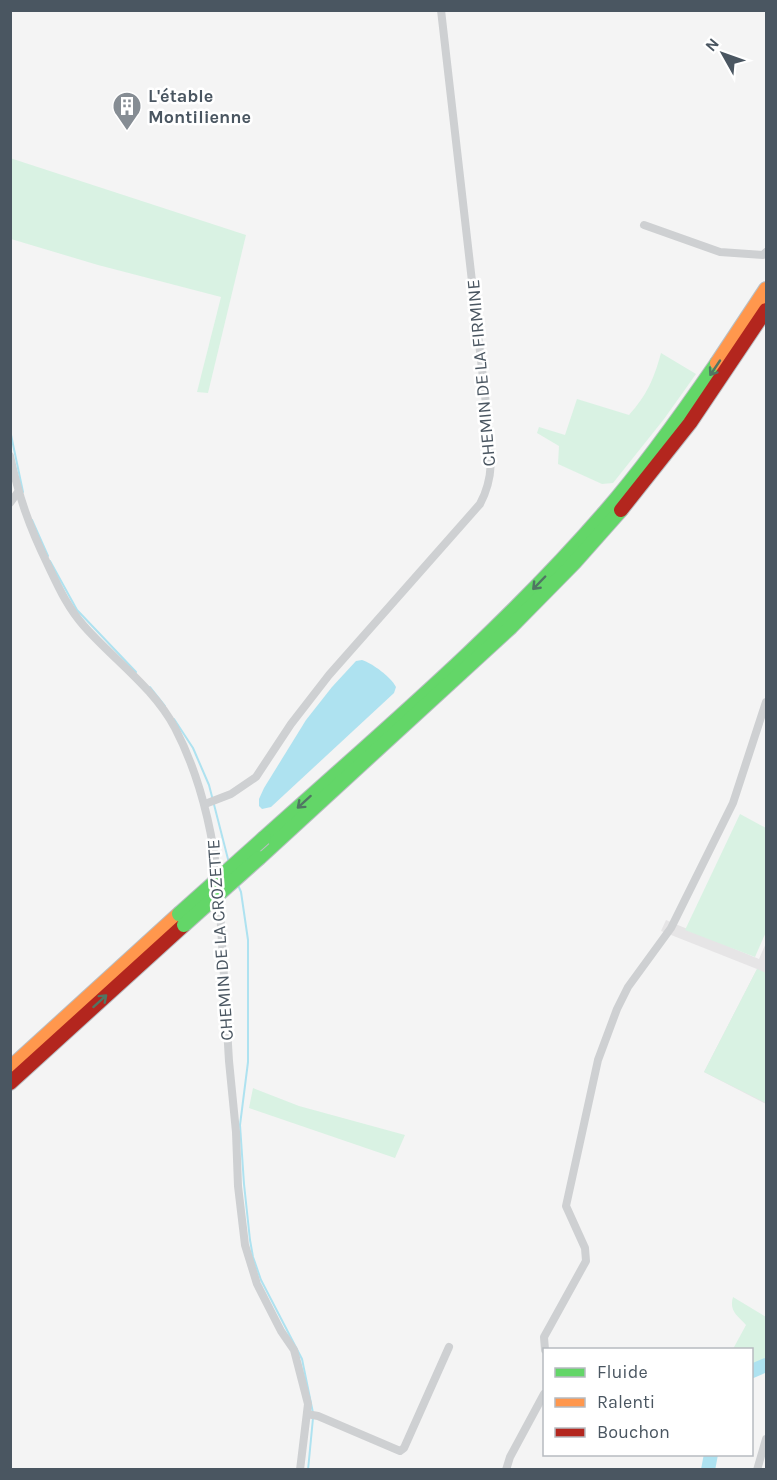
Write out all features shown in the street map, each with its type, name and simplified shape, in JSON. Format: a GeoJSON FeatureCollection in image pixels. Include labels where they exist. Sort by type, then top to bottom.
{"type":"FeatureCollection","features":[{"type":"Feature","properties":{"kind":"highway"},"geometry":{"type":"LineString","coordinates":[[10,1083],[264,838],[464,657],[534,589],[581,539],[650,457],[697,394],[766,289]]}},
{"type":"Feature","properties":{"kind":"highway"},"geometry":{"type":"LineString","coordinates":[[10,1068],[181,920],[259,858],[471,665],[562,576],[616,515],[693,419],[766,310]]}},
{"type":"Feature","properties":{"kind":"street","name":"CHEMIN DE LA FIRMINE"},"geometry":{"type":"LineString","coordinates":[[205,804],[231,794],[256,777],[291,724],[330,675],[480,504],[490,481],[492,465],[486,404],[441,10]]}},
{"type":"Feature","properties":{"kind":"street"},"geometry":{"type":"LineString","coordinates":[[644,225],[720,252],[764,255],[766,252]]}},
{"type":"Feature","properties":{"kind":"street","name":"CHEMIN DE LA CROZETTE"},"geometry":{"type":"LineString","coordinates":[[10,456],[27,521],[65,601],[84,626],[151,695],[174,726],[189,758],[205,804],[213,841],[221,910],[228,1061],[236,1132],[238,1186],[246,1245],[257,1284],[281,1331],[294,1350],[308,1404],[300,1470]]}},
{"type":"Feature","properties":{"kind":"street"},"geometry":{"type":"LineString","coordinates":[[10,503],[18,492]]}},
{"type":"Feature","properties":{"kind":"street"},"geometry":{"type":"LineString","coordinates":[[545,1348],[544,1337],[586,1260],[585,1248],[566,1206],[598,1060],[617,1009],[628,987],[671,928],[733,803],[766,702]]}},
{"type":"Feature","properties":{"kind":"street"},"geometry":{"type":"LineString","coordinates":[[307,1414],[318,1416],[400,1451],[404,1448],[449,1347]]}},
{"type":"Feature","properties":{"kind":"street"},"geometry":{"type":"LineString","coordinates":[[506,1470],[510,1457],[543,1396]]}},
{"type":"Feature","properties":{"kind":"street"},"geometry":{"type":"LineString","coordinates":[[757,1470],[765,1453],[766,1439]]}},
{"type":"Feature","properties":{"kind":"shaded area"},"geometry":{"type":"Polygon","coordinates":[[[666,920],[759,959],[766,943],[766,1104],[704,1072],[757,969],[661,931],[666,920]]]}},
{"type":"Feature","properties":{"kind":"green space"},"geometry":{"type":"Polygon","coordinates":[[[10,158],[246,235],[208,393],[197,392],[221,297],[98,265],[11,239],[10,158]]]}},
{"type":"Feature","properties":{"kind":"green space"},"geometry":{"type":"Polygon","coordinates":[[[661,353],[696,374],[664,419],[613,483],[602,484],[558,464],[559,446],[537,433],[539,427],[565,435],[577,399],[629,415],[641,401],[649,386],[661,353]]]}},
{"type":"Feature","properties":{"kind":"green space"},"geometry":{"type":"Polygon","coordinates":[[[740,814],[766,828],[766,932],[755,957],[685,930],[740,814]]]}},
{"type":"Feature","properties":{"kind":"green space"},"geometry":{"type":"Polygon","coordinates":[[[757,969],[766,973],[766,1103],[704,1072],[757,969]]]}},
{"type":"Feature","properties":{"kind":"green space"},"geometry":{"type":"Polygon","coordinates":[[[253,1088],[299,1106],[405,1135],[395,1158],[249,1108],[253,1088]]]}},
{"type":"Feature","properties":{"kind":"green space"},"geometry":{"type":"Polygon","coordinates":[[[733,1297],[766,1317],[766,1364],[753,1369],[753,1348],[734,1348],[746,1325],[733,1309],[733,1297]]]}},
{"type":"Feature","properties":{"kind":"water"},"geometry":{"type":"Polygon","coordinates":[[[362,660],[376,667],[390,679],[396,687],[394,693],[271,807],[262,809],[259,806],[259,799],[264,788],[306,720],[356,661],[362,660]]]}},
{"type":"Feature","properties":{"kind":"waterway"},"geometry":{"type":"LineString","coordinates":[[10,430],[23,492]]}},
{"type":"Feature","properties":{"kind":"waterway"},"geometry":{"type":"LineString","coordinates":[[32,520],[48,556]]}},
{"type":"Feature","properties":{"kind":"waterway"},"geometry":{"type":"LineString","coordinates":[[50,561],[77,610],[136,672]]}},
{"type":"Feature","properties":{"kind":"waterway"},"geometry":{"type":"LineString","coordinates":[[150,687],[165,706]]}},
{"type":"Feature","properties":{"kind":"waterway"},"geometry":{"type":"LineString","coordinates":[[174,719],[193,748],[209,785],[229,863]]}},
{"type":"Feature","properties":{"kind":"waterway"},"geometry":{"type":"LineString","coordinates":[[238,885],[248,940],[248,1062],[240,1125],[250,1240],[261,1280],[302,1359],[313,1413]]}},
{"type":"Feature","properties":{"kind":"waterway"},"geometry":{"type":"LineString","coordinates":[[753,1371],[766,1365]]}},
{"type":"Feature","properties":{"kind":"waterway"},"geometry":{"type":"LineString","coordinates":[[308,1470],[313,1418]]}},
{"type":"Feature","properties":{"kind":"waterway"},"geometry":{"type":"LineString","coordinates":[[708,1470],[711,1456]]}},
{"type":"Feature","properties":{"kind":"traffic: fast"},"geometry":{"type":"LineString","coordinates":[[264,838],[483,640],[566,556],[635,476],[717,363]]}},
{"type":"Feature","properties":{"kind":"traffic: fast"},"geometry":{"type":"LineString","coordinates":[[259,858],[511,627],[574,563],[621,510]]}},
{"type":"Feature","properties":{"kind":"traffic: fast"},"geometry":{"type":"LineString","coordinates":[[179,914],[264,838]]}},
{"type":"Feature","properties":{"kind":"traffic: fast"},"geometry":{"type":"LineString","coordinates":[[184,925],[259,858]]}},
{"type":"Feature","properties":{"kind":"traffic: slow"},"geometry":{"type":"LineString","coordinates":[[717,363],[766,289]]}},
{"type":"Feature","properties":{"kind":"traffic: slow"},"geometry":{"type":"LineString","coordinates":[[10,1068],[179,914]]}},
{"type":"Feature","properties":{"kind":"traffic: jam"},"geometry":{"type":"LineString","coordinates":[[621,510],[690,423],[766,310]]}},
{"type":"Feature","properties":{"kind":"traffic: jam"},"geometry":{"type":"LineString","coordinates":[[10,1083],[184,925]]}},
{"type":"Feature","properties":{"kind":"place","name":"L'étable Montilienne"},"geometry":{"type":"Point","coordinates":[127,132]}}]}
